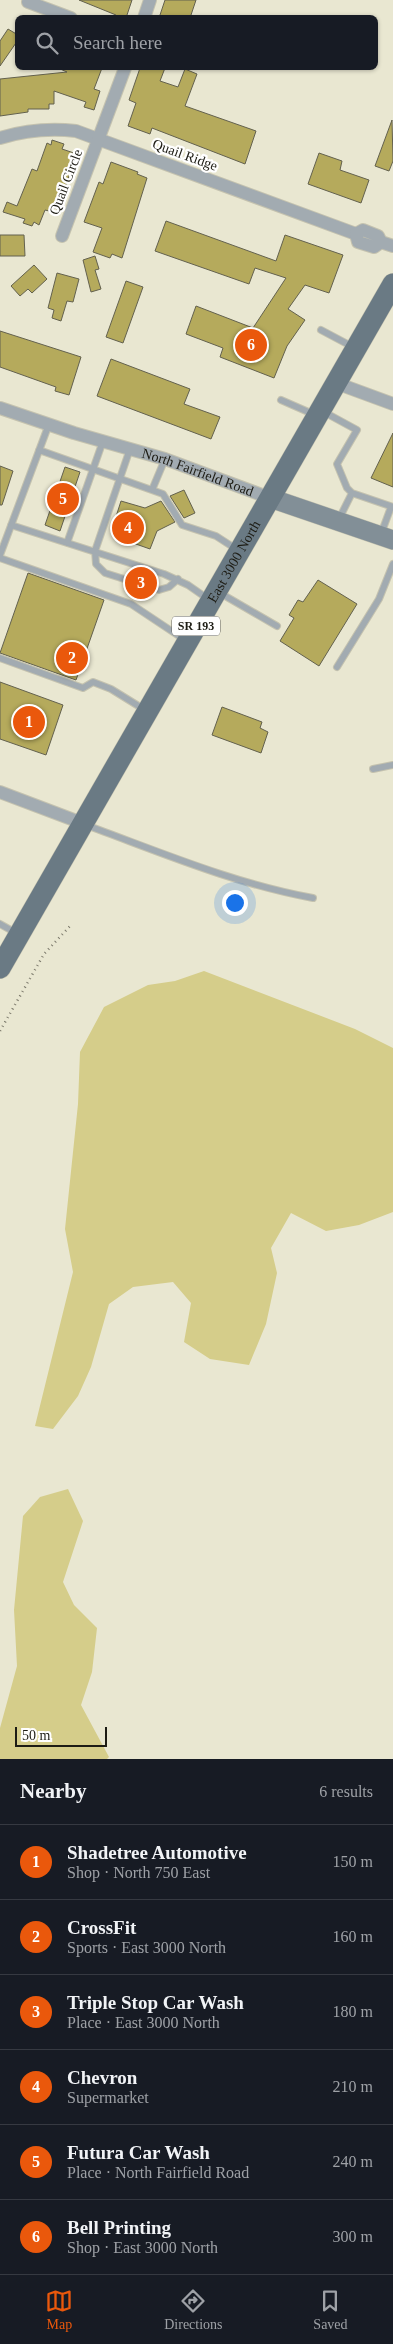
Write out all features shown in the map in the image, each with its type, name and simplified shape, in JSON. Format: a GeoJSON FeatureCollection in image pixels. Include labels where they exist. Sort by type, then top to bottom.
{"type":"FeatureCollection","features":[{"type":"Feature","properties":{"kind":"main road","name":"East 3000 North"},"geometry":{"type":"LineString","coordinates":[[0,968],[393,284]]}},
{"type":"Feature","properties":{"kind":"main road","name":"North Fairfield Road"},"geometry":{"type":"LineString","coordinates":[[270,498],[387,537]]}},
{"type":"Feature","properties":{"kind":"street"},"geometry":{"type":"LineString","coordinates":[[145,15],[150,0]]}},
{"type":"Feature","properties":{"kind":"street"},"geometry":{"type":"LineString","coordinates":[[28,2],[63,15]]}},
{"type":"Feature","properties":{"kind":"street","name":"Quail Circle"},"geometry":{"type":"LineString","coordinates":[[62,236],[124,70]]}},
{"type":"Feature","properties":{"kind":"street","name":"Quail Ridge"},"geometry":{"type":"LineString","coordinates":[[0,138],[22,131],[54,128],[76,131],[356,234],[363,230],[378,236],[387,244]]}},
{"type":"Feature","properties":{"kind":"street"},"geometry":{"type":"LineString","coordinates":[[336,383],[393,404]]}},
{"type":"Feature","properties":{"kind":"street","name":"North Fairfield Road"},"geometry":{"type":"LineString","coordinates":[[0,408],[165,459],[270,498]]}},
{"type":"Feature","properties":{"kind":"street"},"geometry":{"type":"LineString","coordinates":[[0,792],[82,823]]}},
{"type":"Feature","properties":{"kind":"lane"},"geometry":{"type":"LineString","coordinates":[[321,330],[356,349]]}},
{"type":"Feature","properties":{"kind":"lane"},"geometry":{"type":"LineString","coordinates":[[281,400],[319,413],[357,430],[337,464],[352,493],[392,507],[387,537]]}},
{"type":"Feature","properties":{"kind":"lane"},"geometry":{"type":"LineString","coordinates":[[49,424],[0,556],[131,604],[187,641]]}},
{"type":"Feature","properties":{"kind":"lane"},"geometry":{"type":"LineString","coordinates":[[66,542],[103,441]]}},
{"type":"Feature","properties":{"kind":"lane"},"geometry":{"type":"LineString","coordinates":[[130,449],[95,551],[96,564],[105,573],[159,590],[169,587],[178,580]]}},
{"type":"Feature","properties":{"kind":"lane"},"geometry":{"type":"LineString","coordinates":[[39,450],[163,494],[182,526],[216,536],[239,552]]}},
{"type":"Feature","properties":{"kind":"lane"},"geometry":{"type":"LineString","coordinates":[[152,490],[165,459]]}},
{"type":"Feature","properties":{"kind":"lane"},"geometry":{"type":"LineString","coordinates":[[339,520],[352,493]]}},
{"type":"Feature","properties":{"kind":"lane"},"geometry":{"type":"LineString","coordinates":[[11,525],[95,551],[178,580],[276,626]]}},
{"type":"Feature","properties":{"kind":"lane"},"geometry":{"type":"LineString","coordinates":[[337,667],[379,599],[393,564]]}},
{"type":"Feature","properties":{"kind":"lane"},"geometry":{"type":"LineString","coordinates":[[0,658],[83,688],[93,682],[111,689],[148,712]]}},
{"type":"Feature","properties":{"kind":"lane"},"geometry":{"type":"LineString","coordinates":[[373,769],[393,765]]}},
{"type":"Feature","properties":{"kind":"lane"},"geometry":{"type":"LineString","coordinates":[[82,823],[229,876],[282,893],[313,898]]}},
{"type":"Feature","properties":{"kind":"lane"},"geometry":{"type":"LineString","coordinates":[[0,924],[19,935]]}},
{"type":"Feature","properties":{"kind":"path"},"geometry":{"type":"LineString","coordinates":[[0,1031],[44,954],[72,924]]}},
{"type":"Feature","properties":{"kind":"shaded area"},"geometry":{"type":"Polygon","coordinates":[[[204,971],[355,1029],[393,1048],[393,1212],[359,1225],[326,1231],[291,1213],[271,1248],[277,1273],[266,1324],[249,1365],[210,1359],[184,1342],[191,1303],[173,1282],[133,1287],[109,1304],[91,1367],[78,1396],[53,1429],[35,1426],[73,1272],[65,1229],[78,1104],[80,1052],[104,1007],[148,985],[175,981],[204,971]]]}},
{"type":"Feature","properties":{"kind":"shaded area"},"geometry":{"type":"Polygon","coordinates":[[[68,1489],[83,1521],[63,1582],[74,1605],[97,1628],[92,1672],[81,1705],[109,1757],[107,1759],[0,1759],[0,1728],[17,1666],[14,1610],[23,1516],[40,1497],[68,1489]]]}},
{"type":"Feature","properties":{"kind":"building"},"geometry":{"type":"Polygon","coordinates":[[[79,0],[132,0],[127,15],[116,15],[79,0]]]}},
{"type":"Feature","properties":{"kind":"building"},"geometry":{"type":"Polygon","coordinates":[[[165,0],[196,0],[191,15],[160,15],[165,0]]]}},
{"type":"Feature","properties":{"kind":"building"},"geometry":{"type":"Polygon","coordinates":[[[8,29],[15,33],[15,44],[0,66],[0,41],[8,29]]]}},
{"type":"Feature","properties":{"kind":"building"},"geometry":{"type":"Polygon","coordinates":[[[62,70],[101,70],[94,89],[100,91],[94,110],[84,107],[86,102],[54,91],[54,104],[49,104],[49,109],[28,109],[28,112],[0,116],[0,79],[67,72],[62,70]]]}},
{"type":"Feature","properties":{"kind":"building"},"geometry":{"type":"Polygon","coordinates":[[[139,70],[164,70],[160,81],[178,87],[185,70],[197,74],[185,106],[256,131],[245,164],[152,128],[150,134],[128,126],[136,103],[129,100],[139,70]]]}},
{"type":"Feature","properties":{"kind":"building"},"geometry":{"type":"Polygon","coordinates":[[[392,120],[393,161],[389,171],[375,166],[392,120]]]}},
{"type":"Feature","properties":{"kind":"building"},"geometry":{"type":"Polygon","coordinates":[[[52,140],[64,144],[62,149],[77,154],[57,209],[51,206],[49,211],[45,210],[39,225],[34,222],[32,226],[23,223],[25,219],[3,212],[7,202],[17,206],[32,169],[37,171],[47,143],[51,145],[52,140]]]}},
{"type":"Feature","properties":{"kind":"building"},"geometry":{"type":"Polygon","coordinates":[[[319,153],[342,161],[340,170],[369,180],[361,203],[308,184],[319,153]]]}},
{"type":"Feature","properties":{"kind":"building"},"geometry":{"type":"Polygon","coordinates":[[[111,162],[138,172],[137,174],[147,178],[122,258],[112,254],[110,258],[93,252],[102,228],[84,222],[99,182],[103,184],[111,162]]]}},
{"type":"Feature","properties":{"kind":"building"},"geometry":{"type":"Polygon","coordinates":[[[166,221],[276,261],[285,235],[343,255],[329,293],[305,285],[288,309],[305,320],[287,346],[274,378],[220,357],[223,348],[186,334],[196,306],[253,328],[286,278],[255,268],[249,284],[155,251],[166,221]]]}},
{"type":"Feature","properties":{"kind":"building"},"geometry":{"type":"Polygon","coordinates":[[[0,235],[24,235],[25,256],[0,256],[0,235]]]}},
{"type":"Feature","properties":{"kind":"building"},"geometry":{"type":"Polygon","coordinates":[[[95,256],[99,269],[95,270],[101,289],[91,292],[83,260],[95,256]]]}},
{"type":"Feature","properties":{"kind":"building"},"geometry":{"type":"Polygon","coordinates":[[[34,265],[47,279],[32,293],[28,289],[20,296],[11,286],[34,265]]]}},
{"type":"Feature","properties":{"kind":"building"},"geometry":{"type":"Polygon","coordinates":[[[57,273],[79,279],[73,302],[67,301],[61,321],[52,318],[54,310],[48,308],[57,273]]]}},
{"type":"Feature","properties":{"kind":"building"},"geometry":{"type":"Polygon","coordinates":[[[126,281],[143,287],[123,343],[106,337],[126,281]]]}},
{"type":"Feature","properties":{"kind":"building"},"geometry":{"type":"Polygon","coordinates":[[[0,331],[81,357],[69,395],[55,391],[56,387],[0,367],[0,331]]]}},
{"type":"Feature","properties":{"kind":"building"},"geometry":{"type":"Polygon","coordinates":[[[111,359],[190,389],[184,404],[220,417],[211,439],[97,396],[111,359]]]}},
{"type":"Feature","properties":{"kind":"building"},"geometry":{"type":"Polygon","coordinates":[[[393,433],[393,487],[371,478],[393,433]]]}},
{"type":"Feature","properties":{"kind":"building"},"geometry":{"type":"Polygon","coordinates":[[[0,466],[13,471],[2,505],[0,505],[0,466]]]}},
{"type":"Feature","properties":{"kind":"building"},"geometry":{"type":"Polygon","coordinates":[[[65,467],[80,472],[60,531],[45,525],[65,467]]]}},
{"type":"Feature","properties":{"kind":"building"},"geometry":{"type":"Polygon","coordinates":[[[184,490],[195,513],[184,518],[170,496],[184,490]]]}},
{"type":"Feature","properties":{"kind":"building"},"geometry":{"type":"Polygon","coordinates":[[[121,501],[145,508],[161,501],[175,522],[157,531],[150,549],[133,543],[128,532],[116,528],[118,524],[114,523],[121,501]]]}},
{"type":"Feature","properties":{"kind":"building"},"geometry":{"type":"Polygon","coordinates":[[[28,573],[104,600],[76,680],[0,653],[28,573]]]}},
{"type":"Feature","properties":{"kind":"building"},"geometry":{"type":"Polygon","coordinates":[[[133,573],[155,581],[154,583],[131,576],[133,573]]]}},
{"type":"Feature","properties":{"kind":"building"},"geometry":{"type":"Polygon","coordinates":[[[318,580],[357,604],[319,666],[280,641],[294,618],[289,615],[298,600],[303,602],[318,580]]]}},
{"type":"Feature","properties":{"kind":"building"},"geometry":{"type":"Polygon","coordinates":[[[0,682],[63,705],[46,755],[0,739],[0,682]]]}},
{"type":"Feature","properties":{"kind":"building"},"geometry":{"type":"Polygon","coordinates":[[[222,707],[262,722],[260,728],[268,732],[261,753],[212,735],[222,707]]]}},
{"type":"Feature","properties":{"kind":"place","name":"Bell Printing"},"geometry":{"type":"Point","coordinates":[251,345]}},
{"type":"Feature","properties":{"kind":"place","name":"Futura Car Wash"},"geometry":{"type":"Point","coordinates":[63,499]}},
{"type":"Feature","properties":{"kind":"place","name":"Chevron"},"geometry":{"type":"Point","coordinates":[128,528]}},
{"type":"Feature","properties":{"kind":"place","name":"Triple Stop Car Wash"},"geometry":{"type":"Point","coordinates":[141,583]}},
{"type":"Feature","properties":{"kind":"place","name":"CrossFit"},"geometry":{"type":"Point","coordinates":[72,658]}},
{"type":"Feature","properties":{"kind":"place","name":"Shadetree Automotive"},"geometry":{"type":"Point","coordinates":[29,722]}}]}
